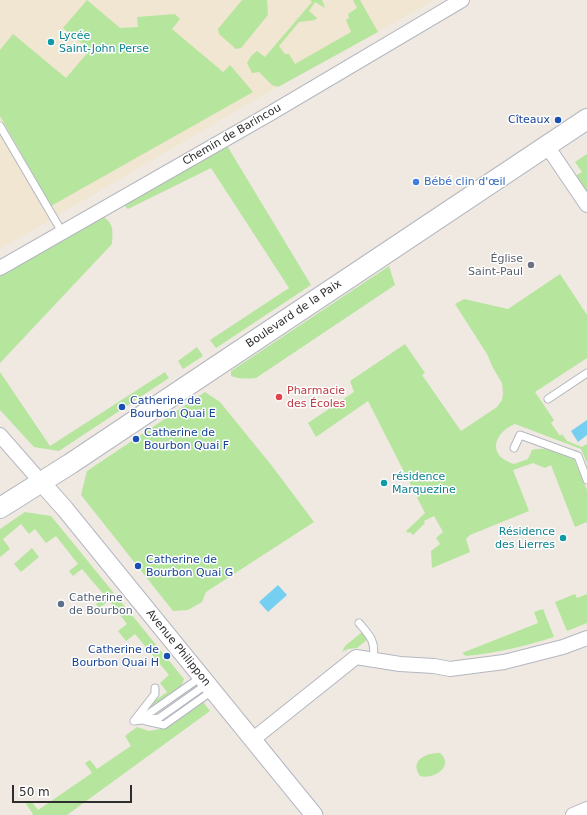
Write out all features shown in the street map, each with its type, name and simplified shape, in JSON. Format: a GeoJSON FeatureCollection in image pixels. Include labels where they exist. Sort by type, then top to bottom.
{"type":"FeatureCollection","features":[{"type":"Feature","properties":{"kind":"main road","name":"Boulevard de la Paix"},"geometry":{"type":"LineString","coordinates":[[0,508],[587,119]]}},
{"type":"Feature","properties":{"kind":"street","name":"Chemin de Barincou"},"geometry":{"type":"LineString","coordinates":[[0,268],[271,113],[462,0]]}},
{"type":"Feature","properties":{"kind":"street"},"geometry":{"type":"LineString","coordinates":[[547,146],[587,205]]}},
{"type":"Feature","properties":{"kind":"street"},"geometry":{"type":"LineString","coordinates":[[0,435],[41,482]]}},
{"type":"Feature","properties":{"kind":"street","name":"Avenue Philippon"},"geometry":{"type":"LineString","coordinates":[[41,482],[65,509],[314,815]]}},
{"type":"Feature","properties":{"kind":"street"},"geometry":{"type":"LineString","coordinates":[[252,740],[356,657],[450,669],[504,662],[563,647],[587,638]]}},
{"type":"Feature","properties":{"kind":"street"},"geometry":{"type":"LineString","coordinates":[[573,815],[587,809]]}},
{"type":"Feature","properties":{"kind":"lane"},"geometry":{"type":"LineString","coordinates":[[0,126],[62,232]]}},
{"type":"Feature","properties":{"kind":"lane"},"geometry":{"type":"LineString","coordinates":[[548,399],[587,373]]}},
{"type":"Feature","properties":{"kind":"lane"},"geometry":{"type":"LineString","coordinates":[[514,448],[520,434],[578,456],[587,480]]}},
{"type":"Feature","properties":{"kind":"lane"},"geometry":{"type":"LineString","coordinates":[[359,623],[371,637],[374,644],[373,659]]}},
{"type":"Feature","properties":{"kind":"lane"},"geometry":{"type":"LineString","coordinates":[[140,720],[207,684]]}},
{"type":"Feature","properties":{"kind":"lane"},"geometry":{"type":"LineString","coordinates":[[155,688],[155,694],[134,720],[164,725],[207,684]]}},
{"type":"Feature","properties":{"kind":"shaded area"},"geometry":{"type":"Polygon","coordinates":[[[0,0],[435,0],[258,98],[0,249],[0,0]]]}},
{"type":"Feature","properties":{"kind":"green space"},"geometry":{"type":"Polygon","coordinates":[[[87,0],[120,28],[138,27],[137,17],[175,14],[180,19],[172,29],[223,72],[230,65],[253,92],[51,206],[0,116],[0,50],[13,34],[66,78],[90,50],[63,28],[87,0]]]}},
{"type":"Feature","properties":{"kind":"green space"},"geometry":{"type":"Polygon","coordinates":[[[242,0],[267,0],[268,15],[241,48],[236,49],[219,34],[218,29],[242,0]]]}},
{"type":"Feature","properties":{"kind":"green space"},"geometry":{"type":"Polygon","coordinates":[[[310,0],[322,0],[325,8],[315,2],[309,11],[317,18],[315,20],[299,22],[279,46],[285,54],[289,54],[295,64],[351,32],[346,20],[349,18],[348,14],[357,8],[353,0],[360,0],[378,32],[278,87],[272,85],[259,72],[252,73],[247,63],[251,56],[257,51],[265,57],[312,2],[310,0]]]}},
{"type":"Feature","properties":{"kind":"green space"},"geometry":{"type":"Polygon","coordinates":[[[226,144],[311,285],[216,348],[210,340],[289,288],[211,168],[128,209],[122,203],[226,144]]]}},
{"type":"Feature","properties":{"kind":"green space"},"geometry":{"type":"Polygon","coordinates":[[[587,154],[587,197],[573,177],[582,172],[575,162],[587,154]]]}},
{"type":"Feature","properties":{"kind":"green space"},"geometry":{"type":"Polygon","coordinates":[[[101,215],[112,227],[112,244],[0,363],[0,273],[101,215]]]}},
{"type":"Feature","properties":{"kind":"green space"},"geometry":{"type":"Polygon","coordinates":[[[389,266],[395,285],[256,378],[237,378],[231,376],[231,371],[389,266]]]}},
{"type":"Feature","properties":{"kind":"green space"},"geometry":{"type":"Polygon","coordinates":[[[560,274],[587,315],[587,358],[535,392],[554,420],[551,423],[560,436],[562,434],[567,441],[582,447],[587,444],[587,463],[581,449],[515,424],[502,433],[496,444],[500,456],[514,464],[528,459],[532,450],[537,449],[553,451],[574,459],[587,490],[587,522],[575,527],[551,465],[545,468],[533,463],[513,470],[529,511],[470,535],[466,539],[470,552],[432,568],[431,551],[440,544],[436,538],[443,532],[434,516],[424,521],[425,523],[413,535],[406,531],[425,513],[368,401],[316,437],[308,423],[354,392],[350,381],[405,344],[425,373],[422,375],[461,431],[497,407],[502,400],[503,393],[502,383],[487,354],[455,304],[464,299],[508,309],[560,274]]]}},
{"type":"Feature","properties":{"kind":"green space"},"geometry":{"type":"Polygon","coordinates":[[[197,347],[203,356],[183,369],[178,361],[197,347]]]}},
{"type":"Feature","properties":{"kind":"green space"},"geometry":{"type":"Polygon","coordinates":[[[0,372],[50,446],[165,372],[169,378],[59,451],[34,447],[0,410],[0,372]]]}},
{"type":"Feature","properties":{"kind":"green space"},"geometry":{"type":"Polygon","coordinates":[[[205,392],[220,402],[272,466],[314,522],[206,592],[202,602],[188,610],[173,611],[81,495],[87,471],[205,392]]]}},
{"type":"Feature","properties":{"kind":"green space"},"geometry":{"type":"Polygon","coordinates":[[[25,512],[51,516],[184,679],[181,687],[152,707],[150,706],[150,704],[167,692],[160,683],[169,675],[135,634],[126,641],[118,631],[127,624],[109,601],[99,608],[96,604],[105,596],[82,569],[73,576],[69,571],[78,564],[56,536],[46,543],[35,529],[29,534],[21,524],[3,539],[10,549],[0,557],[0,529],[25,512]]]}},
{"type":"Feature","properties":{"kind":"green space"},"geometry":{"type":"Polygon","coordinates":[[[32,548],[39,557],[21,572],[14,564],[32,548]]]}},
{"type":"Feature","properties":{"kind":"green space"},"geometry":{"type":"Polygon","coordinates":[[[575,594],[577,598],[587,594],[587,623],[567,631],[555,602],[575,594]]]}},
{"type":"Feature","properties":{"kind":"green space"},"geometry":{"type":"Polygon","coordinates":[[[543,609],[554,637],[489,653],[466,656],[462,653],[538,623],[534,612],[543,609]]]}},
{"type":"Feature","properties":{"kind":"green space"},"geometry":{"type":"Polygon","coordinates":[[[362,632],[368,639],[357,648],[348,649],[342,652],[345,646],[362,632]]]}},
{"type":"Feature","properties":{"kind":"green space"},"geometry":{"type":"Polygon","coordinates":[[[203,702],[210,711],[67,815],[32,815],[33,814],[26,804],[31,801],[38,810],[92,773],[85,763],[90,760],[97,769],[131,746],[125,736],[137,727],[149,731],[160,729],[203,702]]]}},
{"type":"Feature","properties":{"kind":"green space"},"geometry":{"type":"Polygon","coordinates":[[[440,753],[444,758],[445,763],[441,771],[431,776],[420,776],[417,766],[421,758],[429,754],[440,753]]]}},
{"type":"Feature","properties":{"kind":"water"},"geometry":{"type":"Polygon","coordinates":[[[587,420],[587,435],[578,442],[571,431],[587,420]]]}},
{"type":"Feature","properties":{"kind":"water"},"geometry":{"type":"Polygon","coordinates":[[[278,585],[287,595],[268,612],[259,602],[278,585]]]}},
{"type":"Feature","properties":{"kind":"place","name":"Lycée Saint-John Perse"},"geometry":{"type":"Point","coordinates":[51,42]}},
{"type":"Feature","properties":{"kind":"place","name":"Cîteaux"},"geometry":{"type":"Point","coordinates":[558,120]}},
{"type":"Feature","properties":{"kind":"place","name":"Bébé clin d'œil"},"geometry":{"type":"Point","coordinates":[416,182]}},
{"type":"Feature","properties":{"kind":"place","name":"Église Saint-Paul"},"geometry":{"type":"Point","coordinates":[531,265]}},
{"type":"Feature","properties":{"kind":"place","name":"Pharmacie des Écoles"},"geometry":{"type":"Point","coordinates":[279,397]}},
{"type":"Feature","properties":{"kind":"place","name":"Catherine de Bourbon Quai E"},"geometry":{"type":"Point","coordinates":[122,407]}},
{"type":"Feature","properties":{"kind":"place","name":"Catherine de Bourbon Quai F"},"geometry":{"type":"Point","coordinates":[136,439]}},
{"type":"Feature","properties":{"kind":"place","name":"résidence Marquezine"},"geometry":{"type":"Point","coordinates":[384,483]}},
{"type":"Feature","properties":{"kind":"place","name":"Résidence des Lierres"},"geometry":{"type":"Point","coordinates":[563,538]}},
{"type":"Feature","properties":{"kind":"place","name":"Catherine de Bourbon Quai G"},"geometry":{"type":"Point","coordinates":[138,566]}},
{"type":"Feature","properties":{"kind":"place","name":"Catherine de Bourbon"},"geometry":{"type":"Point","coordinates":[61,604]}},
{"type":"Feature","properties":{"kind":"place","name":"Catherine de Bourbon Quai H"},"geometry":{"type":"Point","coordinates":[167,656]}}]}
